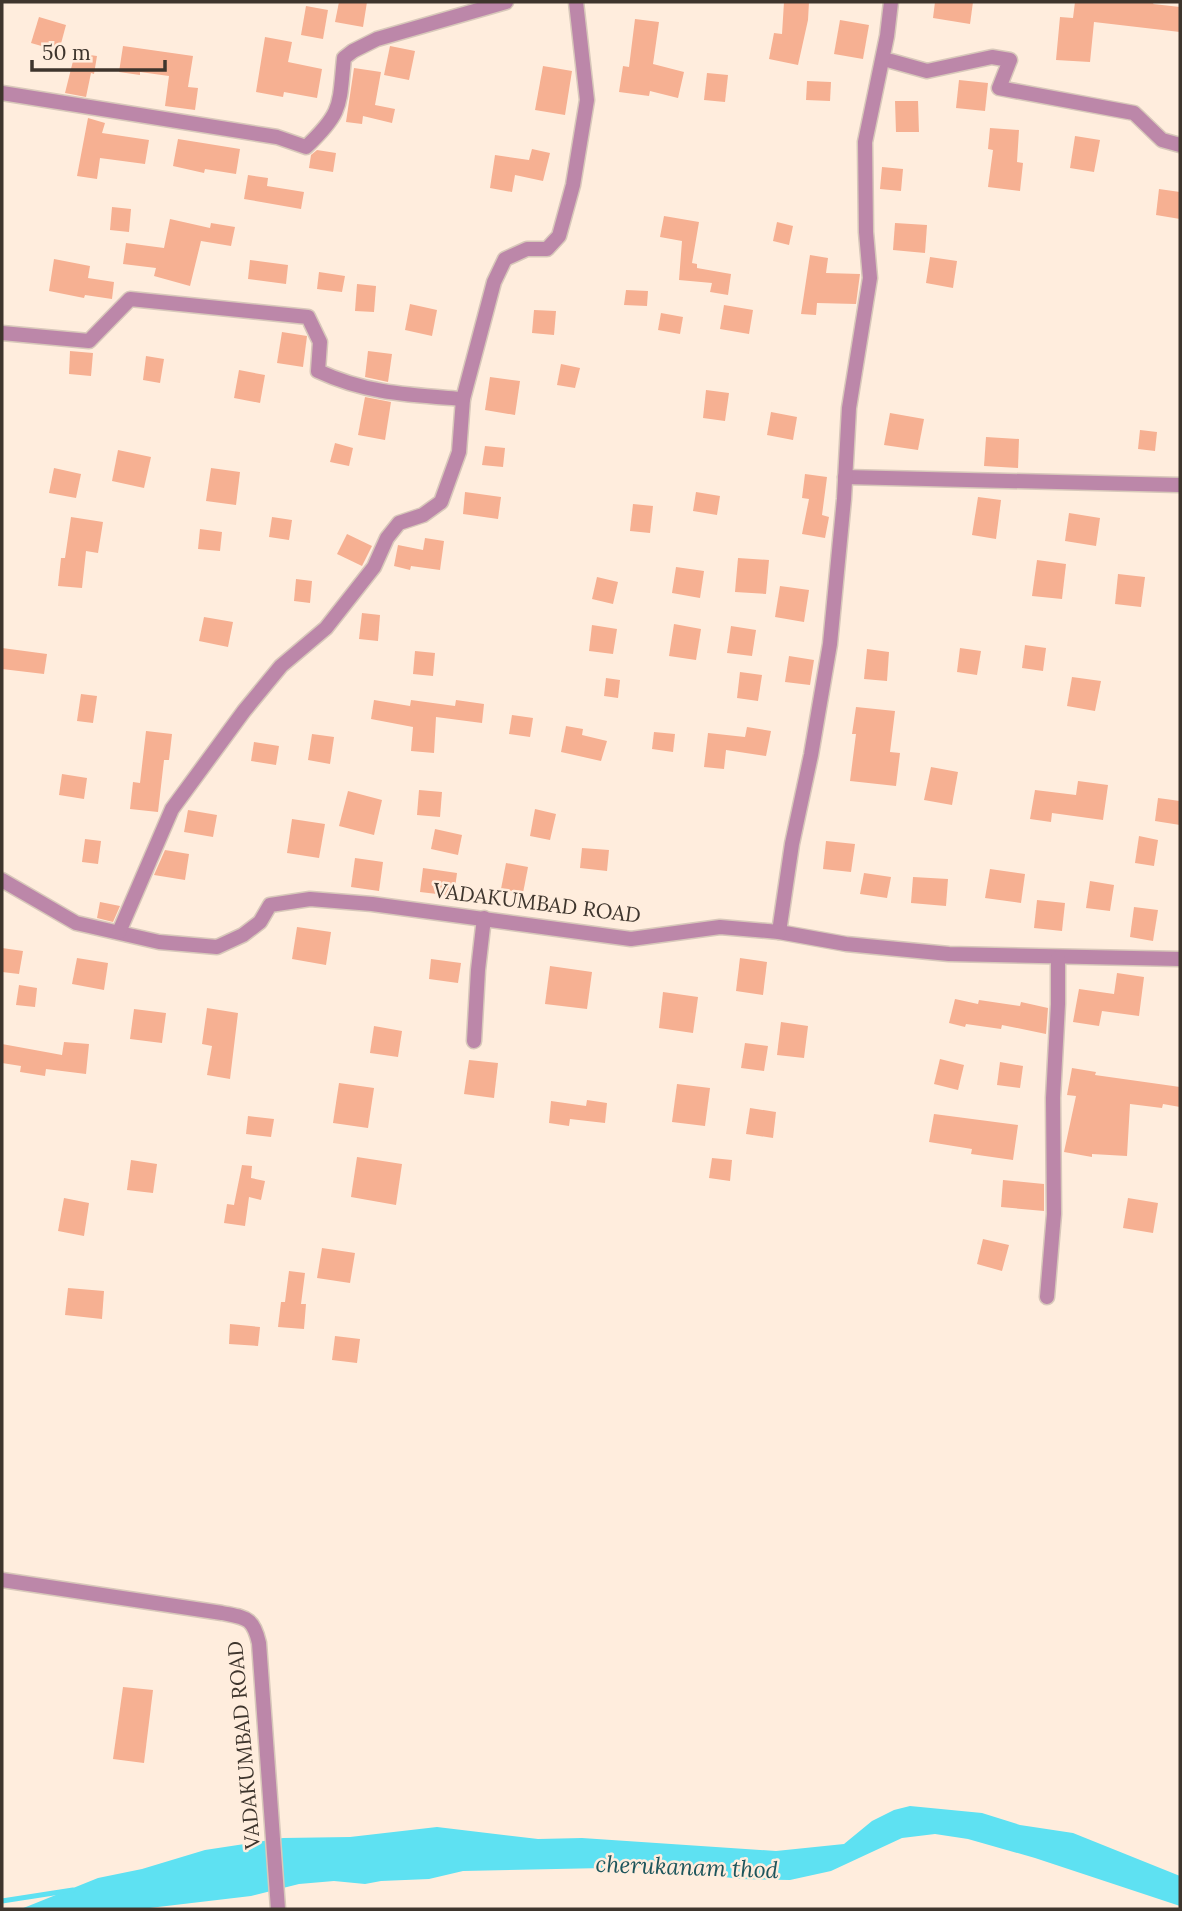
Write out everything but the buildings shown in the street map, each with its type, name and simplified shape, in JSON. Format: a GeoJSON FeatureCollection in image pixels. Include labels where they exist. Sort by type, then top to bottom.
{"type":"FeatureCollection","features":[{"type":"Feature","properties":{"kind":"street"},"geometry":{"type":"LineString","coordinates":[[2,93],[277,137],[306,147],[327,127],[340,106],[344,58],[353,51],[377,39],[506,2]]}},
{"type":"Feature","properties":{"kind":"street"},"geometry":{"type":"LineString","coordinates":[[119,932],[172,809],[244,710],[281,666],[326,628],[374,567],[387,538],[399,523],[423,514],[442,502],[459,452],[463,399],[494,282],[505,259],[527,249],[547,248],[559,236],[573,186],[587,100],[576,2]]}},
{"type":"Feature","properties":{"kind":"street"},"geometry":{"type":"LineString","coordinates":[[779,932],[792,844],[830,644],[849,408],[870,278],[866,232],[865,142],[887,36],[891,2]]}},
{"type":"Feature","properties":{"kind":"street"},"geometry":{"type":"LineString","coordinates":[[891,61],[927,71],[992,57],[1010,60],[999,88],[1134,113],[1162,140],[1180,145]]}},
{"type":"Feature","properties":{"kind":"street"},"geometry":{"type":"LineString","coordinates":[[2,333],[89,341],[130,299],[308,317],[320,342],[318,371],[345,384],[385,393],[463,399]]}},
{"type":"Feature","properties":{"kind":"street"},"geometry":{"type":"LineString","coordinates":[[845,477],[1180,485]]}},
{"type":"Feature","properties":{"kind":"street","name":"VADAKUMBAD ROAD"},"geometry":{"type":"LineString","coordinates":[[2,880],[76,922],[159,942],[217,947],[243,935],[260,922],[270,905],[310,899],[484,918],[573,933],[631,939],[692,933],[720,927],[779,932],[846,944],[949,954],[1180,959]]}},
{"type":"Feature","properties":{"kind":"street"},"geometry":{"type":"LineString","coordinates":[[474,1041],[484,918]]}},
{"type":"Feature","properties":{"kind":"street"},"geometry":{"type":"LineString","coordinates":[[1047,1297],[1054,1214],[1053,1098],[1058,958]]}},
{"type":"Feature","properties":{"kind":"street","name":"VADAKUMBAD ROAD"},"geometry":{"type":"LineString","coordinates":[[2,1580],[246,1618],[255,1627],[259,1643],[278,1907]]}},
{"type":"Feature","properties":{"kind":"water","name":"cherukanam thod"},"geometry":{"type":"Polygon","coordinates":[[[910,1806],[982,1813],[1020,1825],[1073,1833],[1180,1876],[1180,1906],[1035,1858],[968,1839],[935,1834],[902,1838],[831,1871],[790,1880],[739,1879],[652,1867],[463,1871],[429,1879],[365,1884],[334,1881],[299,1884],[251,1896],[141,1909],[21,1909],[98,1878],[142,1869],[205,1850],[283,1838],[350,1837],[437,1827],[538,1839],[582,1838],[776,1851],[844,1844],[872,1821],[894,1810],[910,1806]]]}},
{"type":"Feature","properties":{"kind":"waterway"},"geometry":{"type":"LineString","coordinates":[[2,1901],[73,1890]]}}]}
